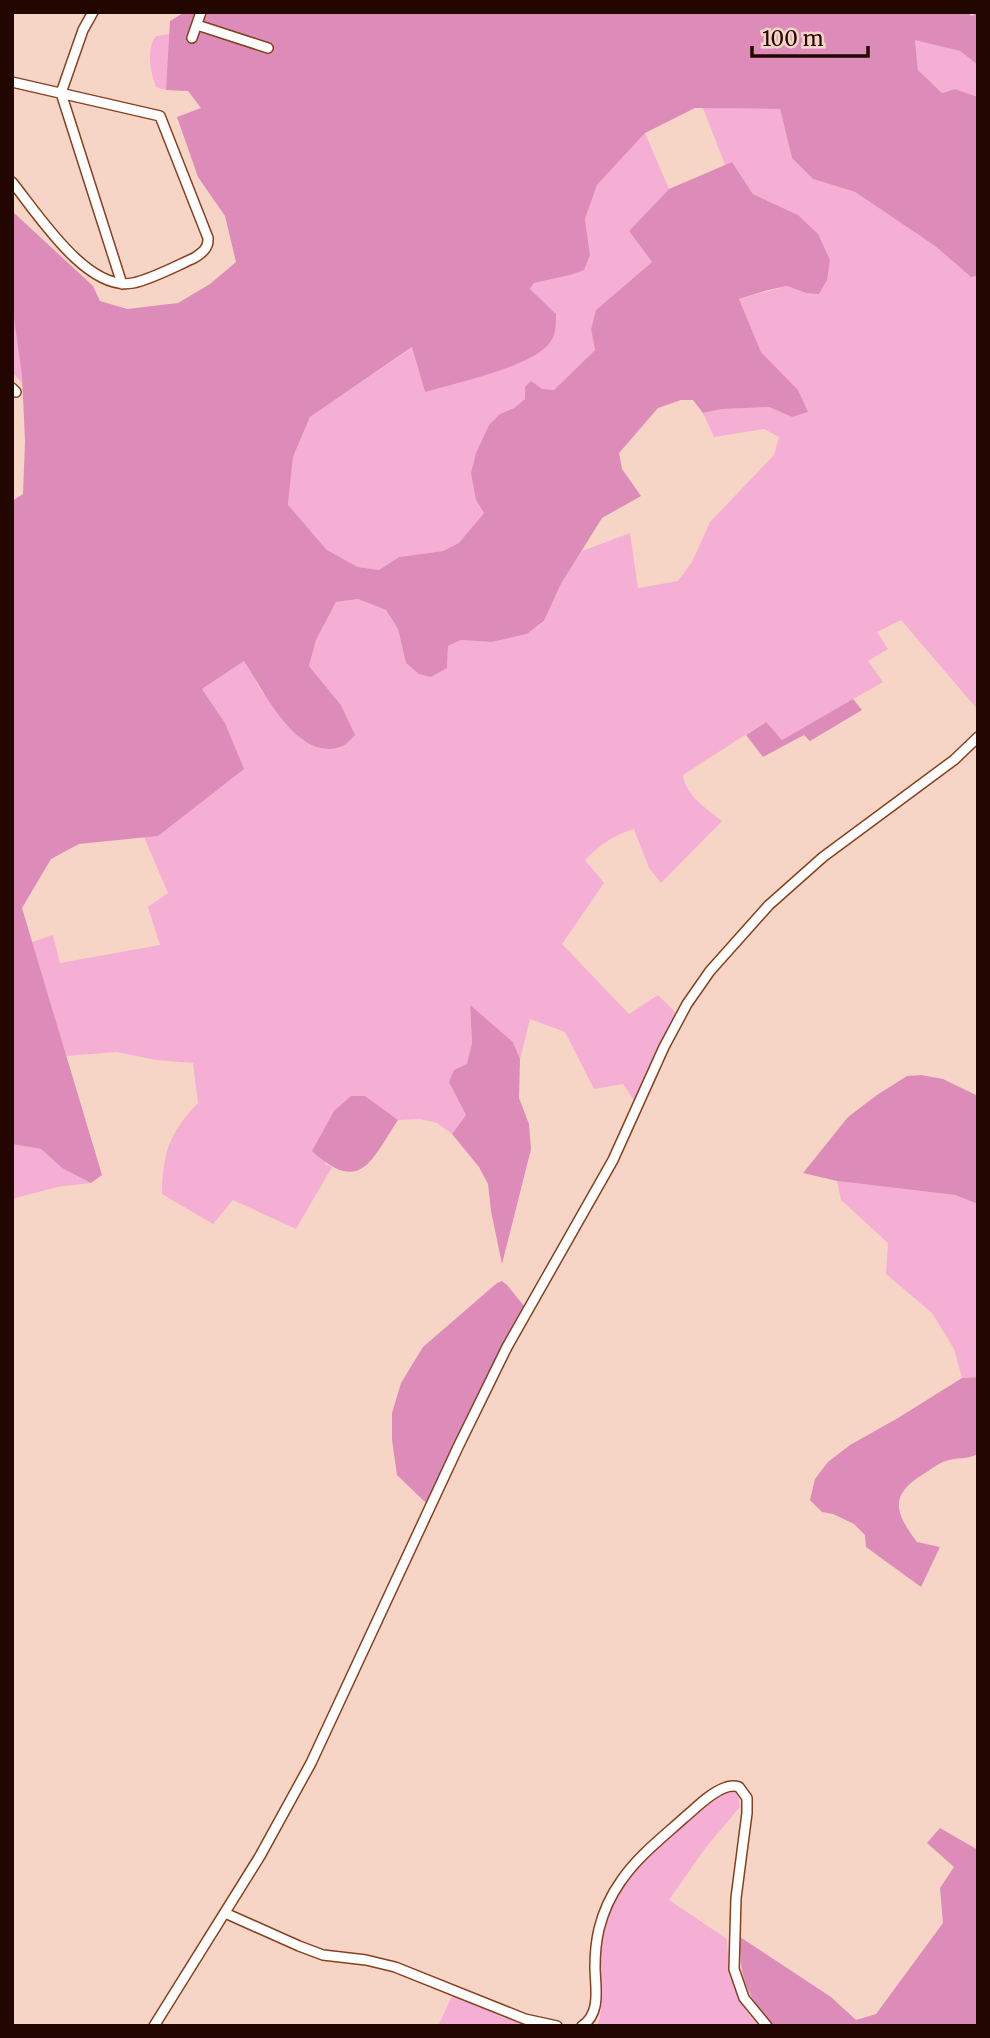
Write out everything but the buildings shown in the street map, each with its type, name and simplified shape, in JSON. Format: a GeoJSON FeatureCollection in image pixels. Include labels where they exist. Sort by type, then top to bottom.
{"type":"FeatureCollection","features":[{"type":"Feature","properties":{"kind":"street"},"geometry":{"type":"LineString","coordinates":[[93,12],[83,30],[61,93],[122,284]]}},
{"type":"Feature","properties":{"kind":"street"},"geometry":{"type":"LineString","coordinates":[[192,38],[201,12]]}},
{"type":"Feature","properties":{"kind":"street"},"geometry":{"type":"LineString","coordinates":[[197,25],[268,48]]}},
{"type":"Feature","properties":{"kind":"street"},"geometry":{"type":"LineString","coordinates":[[12,82],[160,116],[209,243],[206,249],[194,258],[135,283],[122,284],[97,276],[84,267],[12,182]]}},
{"type":"Feature","properties":{"kind":"street"},"geometry":{"type":"LineString","coordinates":[[154,2026],[260,1856],[311,1763],[507,1347],[613,1160],[664,1047],[687,1004],[710,971],[769,905],[823,856],[954,760],[978,737]]}},
{"type":"Feature","properties":{"kind":"street"},"geometry":{"type":"LineString","coordinates":[[582,2026],[589,2022],[594,2009],[595,1955],[599,1927],[621,1881],[650,1847],[717,1791],[734,1786],[739,1787],[747,1798],[747,1813],[736,1898],[734,1969],[744,1998],[766,2026]]}},
{"type":"Feature","properties":{"kind":"street"},"geometry":{"type":"LineString","coordinates":[[225,1913],[323,1955],[376,1961],[525,2019],[557,2026]]}},
{"type":"Feature","properties":{"kind":"shaded area"},"geometry":{"type":"Polygon","coordinates":[[[185,12],[966,12],[972,16],[978,12],[978,65],[960,51],[915,40],[918,70],[942,93],[955,89],[978,97],[978,276],[971,277],[935,246],[855,192],[813,179],[792,158],[780,109],[695,108],[645,133],[597,185],[585,219],[590,255],[584,270],[534,283],[530,289],[556,314],[556,327],[548,345],[509,367],[425,392],[412,347],[310,417],[293,457],[288,505],[327,550],[358,567],[379,570],[399,557],[443,551],[459,543],[484,513],[476,500],[471,473],[476,453],[489,425],[500,414],[525,399],[525,387],[531,381],[542,389],[554,390],[595,350],[591,329],[596,310],[652,262],[629,231],[669,189],[732,162],[753,194],[798,215],[818,234],[830,260],[827,280],[819,294],[806,293],[787,286],[739,299],[761,352],[798,390],[808,412],[792,417],[769,407],[722,409],[703,413],[693,400],[681,400],[658,408],[619,453],[622,469],[641,496],[602,518],[561,584],[544,621],[527,634],[492,642],[461,640],[448,646],[447,668],[431,677],[419,674],[406,663],[398,629],[386,610],[358,599],[336,602],[316,640],[309,666],[341,705],[355,735],[348,743],[326,749],[311,745],[296,735],[283,721],[244,661],[202,689],[225,723],[244,769],[158,836],[79,844],[51,859],[22,908],[102,1175],[91,1183],[62,1168],[41,1149],[12,1144],[12,501],[23,494],[25,441],[22,376],[12,303],[12,211],[93,286],[100,301],[127,309],[178,303],[210,284],[236,262],[225,216],[198,177],[177,117],[201,108],[188,91],[166,90],[170,21],[185,12]]]}},
{"type":"Feature","properties":{"kind":"shaded area"},"geometry":{"type":"Polygon","coordinates":[[[169,34],[178,40],[189,91],[156,87],[151,67],[151,47],[156,36],[169,34]]]}},
{"type":"Feature","properties":{"kind":"shaded area"},"geometry":{"type":"Polygon","coordinates":[[[915,39],[960,51],[978,65],[978,97],[955,89],[942,93],[918,70],[915,39]]]}},
{"type":"Feature","properties":{"kind":"shaded area"},"geometry":{"type":"Polygon","coordinates":[[[703,108],[780,109],[792,158],[813,179],[855,192],[935,246],[971,277],[978,276],[978,710],[901,620],[877,632],[888,649],[868,661],[883,682],[782,740],[765,722],[683,775],[692,795],[722,821],[661,883],[649,868],[634,829],[607,841],[585,860],[604,883],[562,944],[629,1014],[658,995],[676,1013],[635,1102],[623,1084],[594,1089],[565,1032],[530,1019],[520,1059],[513,1042],[470,1006],[472,1043],[462,1108],[466,1115],[452,1134],[437,1123],[420,1119],[398,1120],[365,1096],[325,1164],[332,1167],[296,1229],[233,1200],[213,1224],[162,1194],[164,1166],[170,1144],[180,1124],[198,1103],[193,1063],[156,1060],[117,1052],[66,1056],[32,942],[53,935],[60,963],[160,945],[148,907],[168,893],[144,837],[158,836],[225,723],[202,689],[245,660],[260,689],[302,740],[324,749],[344,746],[354,735],[341,705],[309,666],[316,640],[336,602],[358,599],[386,610],[398,629],[406,663],[447,668],[448,646],[461,640],[492,642],[527,634],[544,622],[561,584],[582,551],[630,533],[638,588],[678,581],[692,562],[710,522],[774,455],[779,437],[764,429],[714,437],[703,413],[722,409],[769,407],[792,417],[798,390],[761,352],[739,299],[787,286],[806,293],[798,215],[753,194],[732,162],[725,165],[703,108]]]}},
{"type":"Feature","properties":{"kind":"shaded area"},"geometry":{"type":"Polygon","coordinates":[[[645,133],[669,189],[629,231],[652,262],[596,310],[591,329],[595,350],[554,391],[525,387],[525,399],[500,414],[476,500],[484,513],[459,544],[443,551],[399,557],[379,570],[358,567],[327,550],[288,506],[293,457],[310,417],[413,347],[425,392],[534,283],[570,275],[590,255],[585,219],[597,185],[645,133]]]}},
{"type":"Feature","properties":{"kind":"shaded area"},"geometry":{"type":"Polygon","coordinates":[[[12,303],[14,305],[23,384],[12,372],[12,303]]]}},
{"type":"Feature","properties":{"kind":"shaded area"},"geometry":{"type":"Polygon","coordinates":[[[853,699],[862,710],[810,741],[804,735],[763,757],[746,735],[766,722],[782,740],[853,699]]]}},
{"type":"Feature","properties":{"kind":"shaded area"},"geometry":{"type":"Polygon","coordinates":[[[470,1005],[513,1042],[520,1059],[519,1098],[529,1124],[531,1149],[502,1264],[488,1184],[479,1167],[452,1134],[466,1115],[449,1082],[454,1070],[467,1064],[472,1043],[470,1005]]]}},
{"type":"Feature","properties":{"kind":"shaded area"},"geometry":{"type":"Polygon","coordinates":[[[921,1075],[943,1079],[978,1096],[978,1204],[955,1195],[837,1181],[803,1173],[848,1117],[907,1076],[921,1075]]]}},
{"type":"Feature","properties":{"kind":"shaded area"},"geometry":{"type":"Polygon","coordinates":[[[351,1096],[365,1096],[398,1120],[372,1159],[354,1172],[342,1171],[312,1151],[334,1111],[351,1096]]]}},
{"type":"Feature","properties":{"kind":"shaded area"},"geometry":{"type":"Polygon","coordinates":[[[12,1144],[41,1149],[62,1168],[91,1183],[57,1187],[12,1199],[12,1144]]]}},
{"type":"Feature","properties":{"kind":"shaded area"},"geometry":{"type":"Polygon","coordinates":[[[837,1181],[955,1195],[978,1204],[978,1377],[962,1378],[954,1349],[932,1313],[886,1274],[888,1243],[841,1200],[837,1181]]]}},
{"type":"Feature","properties":{"kind":"shaded area"},"geometry":{"type":"Polygon","coordinates":[[[502,1281],[524,1306],[426,1503],[397,1475],[392,1440],[392,1413],[401,1383],[423,1347],[502,1281]]]}},
{"type":"Feature","properties":{"kind":"shaded area"},"geometry":{"type":"Polygon","coordinates":[[[978,1377],[978,1454],[940,1463],[911,1483],[900,1498],[900,1514],[917,1542],[940,1547],[921,1587],[866,1547],[865,1535],[854,1524],[822,1512],[810,1500],[815,1479],[828,1462],[850,1445],[962,1378],[978,1377]]]}},
{"type":"Feature","properties":{"kind":"shaded area"},"geometry":{"type":"Polygon","coordinates":[[[729,1791],[735,1792],[740,1807],[706,1847],[669,1900],[727,1939],[734,1986],[743,2006],[759,2026],[597,2026],[602,1997],[601,1946],[606,1922],[615,1900],[644,1861],[680,1827],[729,1791]]]}},
{"type":"Feature","properties":{"kind":"shaded area"},"geometry":{"type":"Polygon","coordinates":[[[940,1828],[978,1850],[978,2026],[774,2026],[757,2005],[746,1985],[741,1963],[740,1937],[831,1997],[856,2020],[876,2014],[943,1923],[940,1888],[954,1867],[927,1843],[940,1828]]]}},
{"type":"Feature","properties":{"kind":"shaded area"},"geometry":{"type":"Polygon","coordinates":[[[453,1994],[528,2026],[443,2026],[439,2024],[453,1994]]]}}]}
